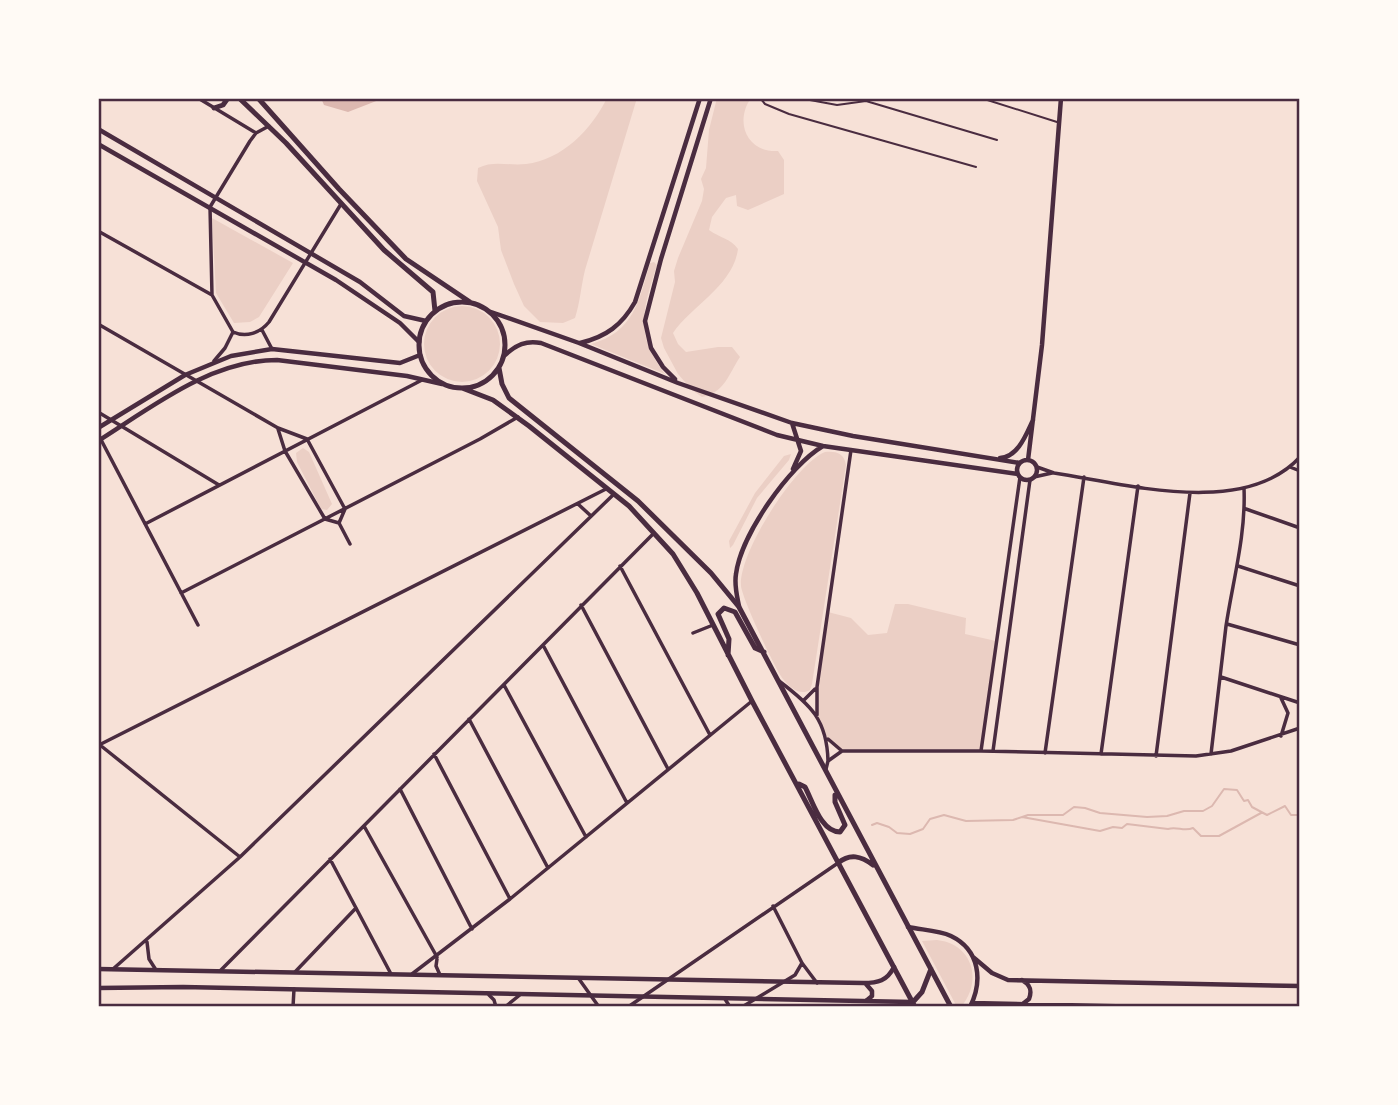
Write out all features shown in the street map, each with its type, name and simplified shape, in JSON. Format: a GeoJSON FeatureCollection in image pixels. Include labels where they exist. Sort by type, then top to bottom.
{"type":"FeatureCollection","features":[{"type":"Feature","properties":{"kind":"main road"},"geometry":{"type":"LineString","coordinates":[[214,108],[223,105],[228,98]]}},
{"type":"Feature","properties":{"kind":"main road"},"geometry":{"type":"LineString","coordinates":[[239,98],[269,126],[384,250],[433,292],[435,311]]}},
{"type":"Feature","properties":{"kind":"main road"},"geometry":{"type":"LineString","coordinates":[[258,98],[406,260],[470,302],[491,312],[504,332],[505,355],[491,378],[480,385],[462,388]]}},
{"type":"Feature","properties":{"kind":"main road"},"geometry":{"type":"LineString","coordinates":[[470,302],[458,302],[435,311],[426,321],[419,342],[420,355],[428,372],[442,384],[462,388],[493,400],[518,417],[629,506],[686,572],[914,1005]]}},
{"type":"Feature","properties":{"kind":"main road"},"geometry":{"type":"LineString","coordinates":[[499,368],[502,384],[509,398],[630,493],[711,573],[739,607],[951,1007]]}},
{"type":"Feature","properties":{"kind":"main road"},"geometry":{"type":"LineString","coordinates":[[728,654],[729,639],[718,614],[724,608],[735,612],[755,648],[764,652]]}},
{"type":"Feature","properties":{"kind":"main road"},"geometry":{"type":"LineString","coordinates":[[796,782],[805,788],[826,827],[835,833],[843,831],[845,825],[835,802],[835,792]]}},
{"type":"Feature","properties":{"kind":"main road"},"geometry":{"type":"LineString","coordinates":[[838,863],[845,857],[855,856],[876,867]]}},
{"type":"Feature","properties":{"kind":"main road"},"geometry":{"type":"LineString","coordinates":[[914,1005],[931,969]]}},
{"type":"Feature","properties":{"kind":"street"},"geometry":{"type":"LineString","coordinates":[[198,98],[256,133]]}},
{"type":"Feature","properties":{"kind":"street"},"geometry":{"type":"LineString","coordinates":[[579,343],[600,337],[617,328],[635,302],[700,98]]}},
{"type":"Feature","properties":{"kind":"street"},"geometry":{"type":"LineString","coordinates":[[678,383],[663,367],[651,348],[645,321],[661,259],[711,98]]}},
{"type":"Feature","properties":{"kind":"street"},"geometry":{"type":"LineString","coordinates":[[1028,460],[1036,412],[1061,98]]}},
{"type":"Feature","properties":{"kind":"street"},"geometry":{"type":"LineString","coordinates":[[269,126],[256,133],[210,207],[212,295],[233,332],[247,335],[261,329],[274,315],[341,204]]}},
{"type":"Feature","properties":{"kind":"street"},"geometry":{"type":"LineString","coordinates":[[98,129],[360,282],[404,316],[426,321]]}},
{"type":"Feature","properties":{"kind":"street"},"geometry":{"type":"LineString","coordinates":[[98,144],[336,280],[400,323],[419,342]]}},
{"type":"Feature","properties":{"kind":"street"},"geometry":{"type":"LineString","coordinates":[[98,231],[212,295]]}},
{"type":"Feature","properties":{"kind":"street"},"geometry":{"type":"LineString","coordinates":[[491,312],[792,423],[987,458],[1020,463],[1028,460]]}},
{"type":"Feature","properties":{"kind":"street"},"geometry":{"type":"LineString","coordinates":[[98,324],[278,428],[307,439],[345,509]]}},
{"type":"Feature","properties":{"kind":"street"},"geometry":{"type":"LineString","coordinates":[[261,329],[272,349]]}},
{"type":"Feature","properties":{"kind":"street"},"geometry":{"type":"LineString","coordinates":[[214,361],[233,332]]}},
{"type":"Feature","properties":{"kind":"street"},"geometry":{"type":"LineString","coordinates":[[505,355],[527,342],[541,343],[799,442],[1032,479],[1054,473]]}},
{"type":"Feature","properties":{"kind":"street"},"geometry":{"type":"LineString","coordinates":[[98,428],[185,375],[214,361],[251,351],[272,349],[400,363],[420,355]]}},
{"type":"Feature","properties":{"kind":"street"},"geometry":{"type":"LineString","coordinates":[[198,625],[99,438],[196,382],[221,370],[260,360],[424,379],[442,384]]}},
{"type":"Feature","properties":{"kind":"street"},"geometry":{"type":"LineString","coordinates":[[145,524],[424,379]]}},
{"type":"Feature","properties":{"kind":"street"},"geometry":{"type":"LineString","coordinates":[[98,412],[220,485]]}},
{"type":"Feature","properties":{"kind":"street"},"geometry":{"type":"LineString","coordinates":[[987,458],[1011,456],[1036,412]]}},
{"type":"Feature","properties":{"kind":"street"},"geometry":{"type":"LineString","coordinates":[[181,593],[518,417]]}},
{"type":"Feature","properties":{"kind":"street"},"geometry":{"type":"LineString","coordinates":[[792,423],[801,451],[792,473]]}},
{"type":"Feature","properties":{"kind":"street"},"geometry":{"type":"LineString","coordinates":[[278,428],[285,451],[324,519],[339,523],[350,544]]}},
{"type":"Feature","properties":{"kind":"street"},"geometry":{"type":"LineString","coordinates":[[739,607],[735,585],[738,564],[771,496],[806,458],[823,446]]}},
{"type":"Feature","properties":{"kind":"street"},"geometry":{"type":"LineString","coordinates":[[817,715],[817,687],[851,450]]}},
{"type":"Feature","properties":{"kind":"street"},"geometry":{"type":"LineString","coordinates":[[1028,460],[1037,467],[1054,473],[1190,493],[1244,488],[1290,467],[1300,457]]}},
{"type":"Feature","properties":{"kind":"street"},"geometry":{"type":"LineString","coordinates":[[981,751],[1019,476],[1017,468],[1020,463]]}},
{"type":"Feature","properties":{"kind":"street"},"geometry":{"type":"LineString","coordinates":[[993,751],[1032,479],[1037,467]]}},
{"type":"Feature","properties":{"kind":"street"},"geometry":{"type":"LineString","coordinates":[[1290,467],[1300,471]]}},
{"type":"Feature","properties":{"kind":"street"},"geometry":{"type":"LineString","coordinates":[[1045,753],[1084,477]]}},
{"type":"Feature","properties":{"kind":"street"},"geometry":{"type":"LineString","coordinates":[[1101,754],[1138,486]]}},
{"type":"Feature","properties":{"kind":"street"},"geometry":{"type":"LineString","coordinates":[[1211,754],[1227,624],[1238,566],[1245,509],[1244,488]]}},
{"type":"Feature","properties":{"kind":"street"},"geometry":{"type":"LineString","coordinates":[[240,857],[99,744],[606,489]]}},
{"type":"Feature","properties":{"kind":"street"},"geometry":{"type":"LineString","coordinates":[[1156,756],[1190,493]]}},
{"type":"Feature","properties":{"kind":"street"},"geometry":{"type":"LineString","coordinates":[[113,969],[240,857],[613,495]]}},
{"type":"Feature","properties":{"kind":"street"},"geometry":{"type":"LineString","coordinates":[[578,504],[591,516]]}},
{"type":"Feature","properties":{"kind":"street"},"geometry":{"type":"LineString","coordinates":[[339,523],[345,509]]}},
{"type":"Feature","properties":{"kind":"street"},"geometry":{"type":"LineString","coordinates":[[1245,509],[1300,528]]}},
{"type":"Feature","properties":{"kind":"street"},"geometry":{"type":"LineString","coordinates":[[220,971],[654,533]]}},
{"type":"Feature","properties":{"kind":"street"},"geometry":{"type":"LineString","coordinates":[[620,566],[709,735]]}},
{"type":"Feature","properties":{"kind":"street"},"geometry":{"type":"LineString","coordinates":[[1238,566],[1300,586]]}},
{"type":"Feature","properties":{"kind":"street"},"geometry":{"type":"LineString","coordinates":[[581,605],[668,769]]}},
{"type":"Feature","properties":{"kind":"street"},"geometry":{"type":"LineString","coordinates":[[1227,624],[1300,645]]}},
{"type":"Feature","properties":{"kind":"street"},"geometry":{"type":"LineString","coordinates":[[692,633],[713,625]]}},
{"type":"Feature","properties":{"kind":"street"},"geometry":{"type":"LineString","coordinates":[[543,645],[627,803]]}},
{"type":"Feature","properties":{"kind":"street"},"geometry":{"type":"LineString","coordinates":[[1221,677],[1300,703]]}},
{"type":"Feature","properties":{"kind":"street"},"geometry":{"type":"LineString","coordinates":[[776,678],[804,700],[817,715],[827,737],[828,761],[825,772]]}},
{"type":"Feature","properties":{"kind":"street"},"geometry":{"type":"LineString","coordinates":[[503,684],[586,837]]}},
{"type":"Feature","properties":{"kind":"street"},"geometry":{"type":"LineString","coordinates":[[804,700],[817,687]]}},
{"type":"Feature","properties":{"kind":"street"},"geometry":{"type":"LineString","coordinates":[[1280,696],[1288,713],[1281,736]]}},
{"type":"Feature","properties":{"kind":"street"},"geometry":{"type":"LineString","coordinates":[[411,975],[510,899],[752,701]]}},
{"type":"Feature","properties":{"kind":"street"},"geometry":{"type":"LineString","coordinates":[[469,719],[548,868]]}},
{"type":"Feature","properties":{"kind":"street"},"geometry":{"type":"LineString","coordinates":[[828,761],[842,751],[993,751],[1156,756],[1211,754],[1231,751],[1300,728]]}},
{"type":"Feature","properties":{"kind":"street"},"geometry":{"type":"LineString","coordinates":[[827,737],[842,751]]}},
{"type":"Feature","properties":{"kind":"street"},"geometry":{"type":"LineString","coordinates":[[434,754],[510,899]]}},
{"type":"Feature","properties":{"kind":"street"},"geometry":{"type":"LineString","coordinates":[[400,789],[472,929]]}},
{"type":"Feature","properties":{"kind":"street"},"geometry":{"type":"LineString","coordinates":[[363,826],[437,957],[436,966],[440,975]]}},
{"type":"Feature","properties":{"kind":"street"},"geometry":{"type":"LineString","coordinates":[[330,859],[391,974]]}},
{"type":"Feature","properties":{"kind":"street"},"geometry":{"type":"LineString","coordinates":[[628,1007],[838,863]]}},
{"type":"Feature","properties":{"kind":"street"},"geometry":{"type":"LineString","coordinates":[[773,906],[802,963],[817,982]]}},
{"type":"Feature","properties":{"kind":"street"},"geometry":{"type":"LineString","coordinates":[[295,972],[356,908]]}},
{"type":"Feature","properties":{"kind":"street"},"geometry":{"type":"LineString","coordinates":[[908,927],[949,935],[969,950],[979,976],[971,1005],[1149,1007]]}},
{"type":"Feature","properties":{"kind":"street"},"geometry":{"type":"LineString","coordinates":[[148,940],[147,951],[156,970]]}},
{"type":"Feature","properties":{"kind":"street"},"geometry":{"type":"LineString","coordinates":[[973,957],[1000,978],[1021,980],[1300,986]]}},
{"type":"Feature","properties":{"kind":"street"},"geometry":{"type":"LineString","coordinates":[[742,1007],[795,975],[802,963]]}},
{"type":"Feature","properties":{"kind":"street"},"geometry":{"type":"LineString","coordinates":[[98,969],[863,984],[883,981],[890,976],[894,967]]}},
{"type":"Feature","properties":{"kind":"street"},"geometry":{"type":"LineString","coordinates":[[579,979],[599,1007]]}},
{"type":"Feature","properties":{"kind":"street"},"geometry":{"type":"LineString","coordinates":[[1021,980],[1029,985],[1031,990],[1029,999],[1023,1004]]}},
{"type":"Feature","properties":{"kind":"street"},"geometry":{"type":"LineString","coordinates":[[857,1007],[872,996],[868,985],[863,984]]}},
{"type":"Feature","properties":{"kind":"street"},"geometry":{"type":"LineString","coordinates":[[98,988],[755,998],[914,1005]]}},
{"type":"Feature","properties":{"kind":"street"},"geometry":{"type":"LineString","coordinates":[[293,1007],[294,989]]}},
{"type":"Feature","properties":{"kind":"street"},"geometry":{"type":"LineString","coordinates":[[487,993],[494,1000],[496,1007]]}},
{"type":"Feature","properties":{"kind":"street"},"geometry":{"type":"LineString","coordinates":[[505,1007],[521,995]]}},
{"type":"Feature","properties":{"kind":"street"},"geometry":{"type":"LineString","coordinates":[[724,998],[730,1007]]}},
{"type":"Feature","properties":{"kind":"lane"},"geometry":{"type":"LineString","coordinates":[[760,98],[765,104],[789,114],[976,167]]}},
{"type":"Feature","properties":{"kind":"lane"},"geometry":{"type":"LineString","coordinates":[[799,98],[837,105],[866,101],[997,140]]}},
{"type":"Feature","properties":{"kind":"lane"},"geometry":{"type":"LineString","coordinates":[[981,98],[1058,122]]}},
{"type":"Feature","properties":{"kind":"lane"},"geometry":{"type":"LineString","coordinates":[[993,98],[996,102]]}},
{"type":"Feature","properties":{"kind":"shaded area"},"geometry":{"type":"Polygon","coordinates":[[[321,98],[384,98],[348,112],[324,105],[321,98]]]}},
{"type":"Feature","properties":{"kind":"shaded area"},"geometry":{"type":"Polygon","coordinates":[[[607,98],[637,98],[585,270],[575,318],[563,323],[540,322],[524,306],[514,284],[501,250],[498,227],[477,181],[478,168],[495,164],[526,164],[552,156],[584,131],[607,98]]]}},
{"type":"Feature","properties":{"kind":"shaded area"},"geometry":{"type":"Polygon","coordinates":[[[717,98],[751,98],[744,117],[746,134],[758,147],[778,151],[784,160],[784,194],[748,210],[737,206],[736,195],[726,198],[712,217],[709,230],[738,249],[735,262],[720,284],[673,333],[686,352],[732,347],[740,357],[721,387],[702,397],[678,374],[661,338],[675,282],[674,271],[702,201],[704,189],[701,179],[706,168],[709,130],[717,98]]]}},
{"type":"Feature","properties":{"kind":"shaded area"},"geometry":{"type":"Polygon","coordinates":[[[212,218],[293,263],[259,317],[250,322],[234,323],[216,293],[212,218]]]}},
{"type":"Feature","properties":{"kind":"shaded area"},"geometry":{"type":"Polygon","coordinates":[[[650,263],[657,265],[645,308],[645,334],[655,360],[665,374],[591,344],[617,332],[626,323],[638,302],[650,263]]]}},
{"type":"Feature","properties":{"kind":"shaded area"},"geometry":{"type":"Polygon","coordinates":[[[455,306],[469,306],[483,312],[494,323],[498,329],[498,359],[489,371],[477,380],[455,382],[441,376],[430,365],[424,351],[424,337],[430,323],[441,312],[455,306]]]}},
{"type":"Feature","properties":{"kind":"shaded area"},"geometry":{"type":"Polygon","coordinates":[[[303,448],[309,452],[332,504],[327,510],[321,509],[297,462],[296,453],[303,448]]]}},
{"type":"Feature","properties":{"kind":"shaded area"},"geometry":{"type":"Polygon","coordinates":[[[825,452],[839,454],[846,465],[812,684],[810,690],[799,692],[779,673],[741,586],[749,553],[758,533],[784,491],[813,460],[825,452]]]}},
{"type":"Feature","properties":{"kind":"shaded area"},"geometry":{"type":"Polygon","coordinates":[[[791,454],[757,498],[730,548],[729,541],[755,493],[784,456],[791,454]]]}},
{"type":"Feature","properties":{"kind":"shaded area"},"geometry":{"type":"Polygon","coordinates":[[[895,604],[908,604],[966,618],[965,634],[996,641],[981,751],[842,751],[826,736],[820,723],[817,692],[828,612],[851,618],[868,635],[887,633],[895,604]]]}},
{"type":"Feature","properties":{"kind":"shaded area"},"geometry":{"type":"Polygon","coordinates":[[[937,940],[959,948],[971,965],[972,986],[961,1007],[957,1007],[922,941],[937,940]]]}},
{"type":"Feature","properties":{"kind":"waterway"},"geometry":{"type":"LineString","coordinates":[[872,825],[877,823],[897,833],[910,834],[923,829],[930,819],[944,815],[966,821],[1013,820],[1028,815],[1063,815],[1074,807],[1100,813],[1167,816],[1184,811],[1203,811],[1212,806],[1224,789],[1237,790],[1244,801],[1248,800],[1252,807],[1267,815],[1285,806],[1291,815],[1300,815]]}},
{"type":"Feature","properties":{"kind":"waterway"},"geometry":{"type":"LineString","coordinates":[[1022,817],[1100,831],[1113,827],[1122,828],[1127,824],[1168,829],[1193,828],[1201,836],[1219,836],[1261,813]]}}]}
